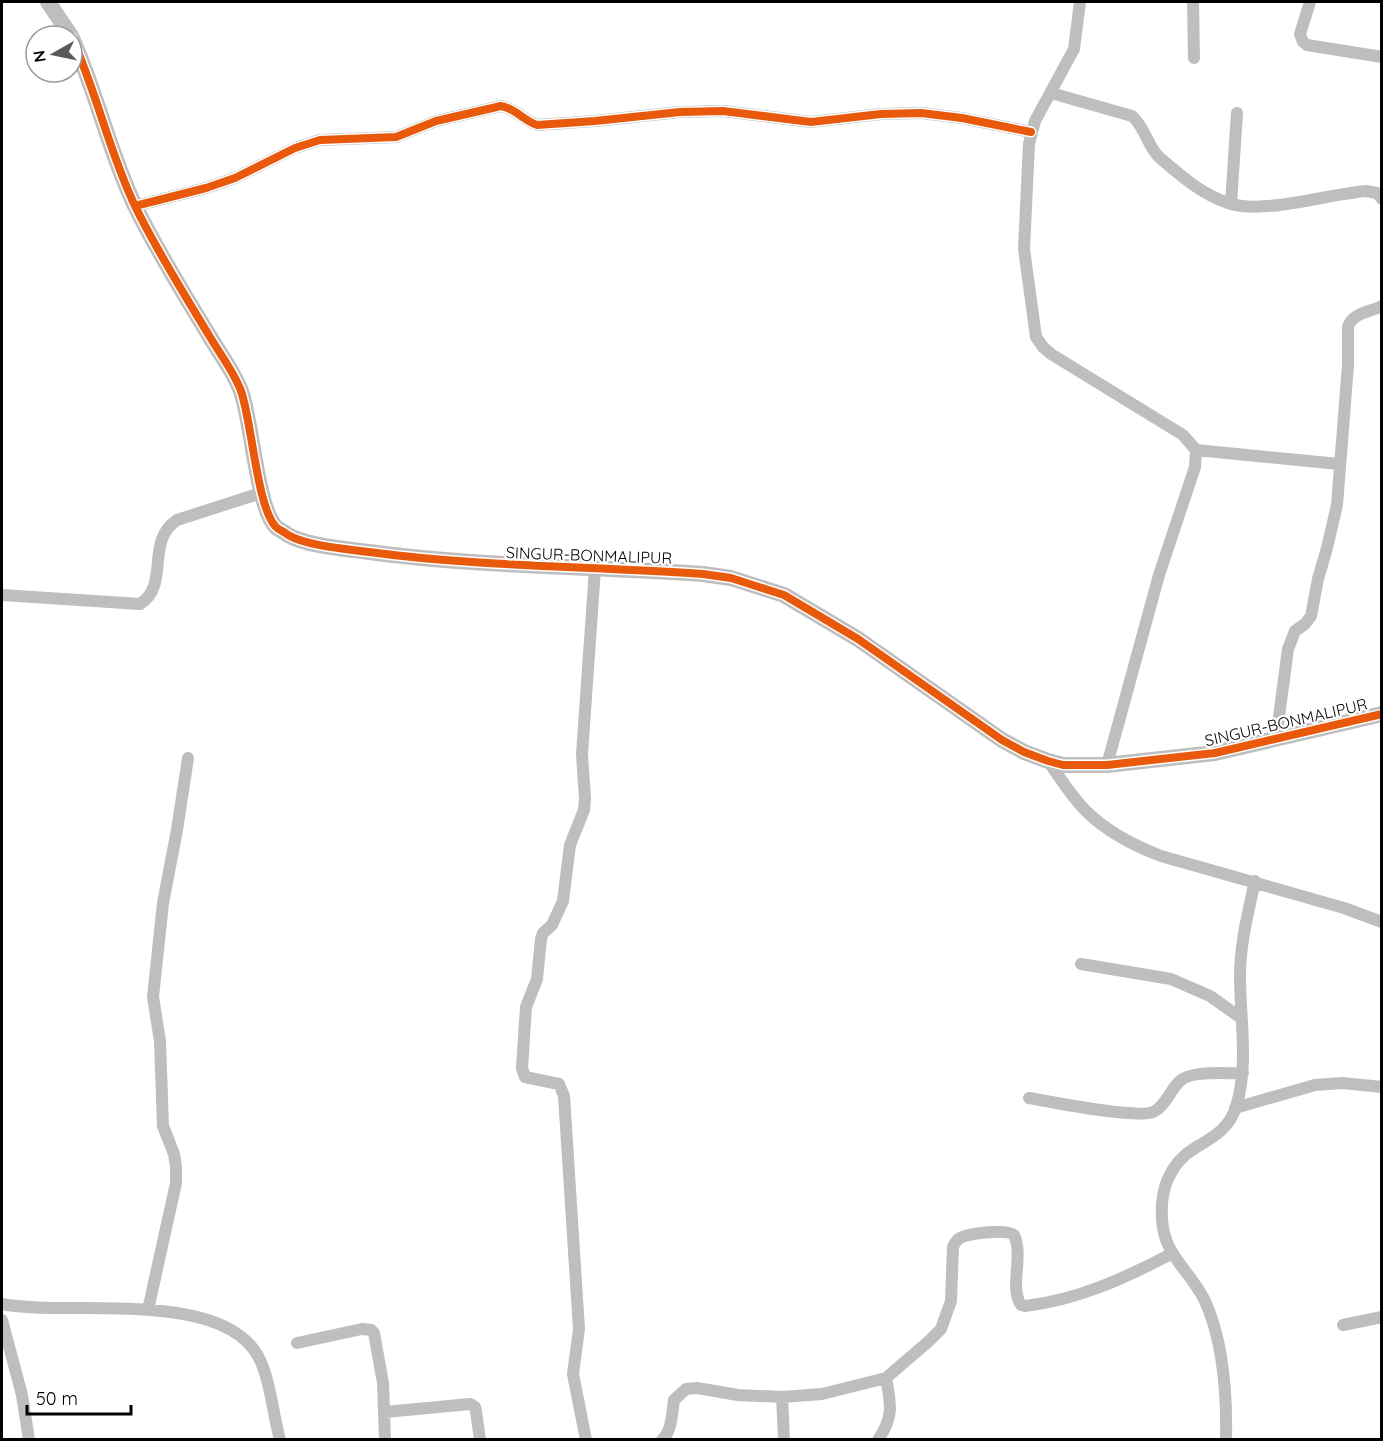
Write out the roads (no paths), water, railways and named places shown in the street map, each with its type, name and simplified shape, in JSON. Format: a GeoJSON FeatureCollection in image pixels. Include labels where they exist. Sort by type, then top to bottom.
{"type":"FeatureCollection","features":[{"type":"Feature","properties":{"kind":"street","name":"SINGUR-BONMALIPUR"},"geometry":{"type":"LineString","coordinates":[[48,2],[62,24]]}},
{"type":"Feature","properties":{"kind":"street"},"geometry":{"type":"LineString","coordinates":[[1080,2],[1074,49],[1031,132],[1024,249],[1036,337],[1051,354],[1183,435],[1196,450],[1339,464]]}},
{"type":"Feature","properties":{"kind":"street"},"geometry":{"type":"LineString","coordinates":[[1193,2],[1194,58]]}},
{"type":"Feature","properties":{"kind":"street"},"geometry":{"type":"LineString","coordinates":[[1310,2],[1300,34],[1303,42],[1307,45],[1382,57]]}},
{"type":"Feature","properties":{"kind":"street","name":"SINGUR-BONMALIPUR"},"geometry":{"type":"LineString","coordinates":[[84,70],[110,146],[135,206],[164,260],[237,382],[246,414],[261,493],[268,513],[275,526],[292,537],[328,546],[476,563],[712,575],[731,578],[784,595],[858,639],[1002,740],[1023,752],[1048,762],[1064,765],[1107,765],[1215,753],[1382,714]]}},
{"type":"Feature","properties":{"kind":"street"},"geometry":{"type":"LineString","coordinates":[[1051,93],[1132,116],[1140,123],[1153,150],[1159,157],[1204,193],[1231,204],[1253,207],[1366,191],[1377,193],[1382,199]]}},
{"type":"Feature","properties":{"kind":"street"},"geometry":{"type":"LineString","coordinates":[[135,206],[225,181],[295,148],[320,140],[396,137],[436,121],[501,106],[507,107],[537,125],[680,112],[723,111],[811,122],[881,114],[921,113],[962,118],[1031,132]]}},
{"type":"Feature","properties":{"kind":"street"},"geometry":{"type":"LineString","coordinates":[[1231,204],[1237,113]]}},
{"type":"Feature","properties":{"kind":"street"},"geometry":{"type":"LineString","coordinates":[[1276,739],[1288,649],[1295,631],[1311,616],[1317,579],[1335,515],[1347,374],[1348,327],[1357,316],[1382,306]]}},
{"type":"Feature","properties":{"kind":"street"},"geometry":{"type":"LineString","coordinates":[[1107,765],[1159,575],[1195,467],[1196,450]]}},
{"type":"Feature","properties":{"kind":"street"},"geometry":{"type":"LineString","coordinates":[[2,595],[140,604],[149,599],[154,587],[160,541],[171,524],[177,520],[261,493]]}},
{"type":"Feature","properties":{"kind":"street"},"geometry":{"type":"LineString","coordinates":[[586,1440],[573,1374],[579,1329],[564,1096],[559,1084],[525,1077],[522,1068],[526,1008],[537,979],[540,939],[552,925],[563,901],[570,845],[584,810],[582,754],[595,569]]}},
{"type":"Feature","properties":{"kind":"street"},"geometry":{"type":"LineString","coordinates":[[148,1310],[176,1183],[174,1154],[163,1126],[160,1041],[153,997],[163,903],[188,758]]}},
{"type":"Feature","properties":{"kind":"street"},"geometry":{"type":"LineString","coordinates":[[1048,762],[1088,813],[1134,845],[1161,856],[1255,881],[1382,922]]}},
{"type":"Feature","properties":{"kind":"street"},"geometry":{"type":"LineString","coordinates":[[1227,1440],[1222,1364],[1212,1322],[1198,1290],[1171,1254],[1164,1237],[1161,1199],[1165,1183],[1174,1167],[1185,1155],[1222,1132],[1236,1108],[1243,1073],[1240,974],[1243,937],[1255,881]]}},
{"type":"Feature","properties":{"kind":"street"},"geometry":{"type":"LineString","coordinates":[[1081,964],[1171,979],[1210,996],[1241,1018]]}},
{"type":"Feature","properties":{"kind":"street"},"geometry":{"type":"LineString","coordinates":[[1029,1098],[1099,1110],[1145,1114],[1159,1108],[1180,1081],[1186,1077],[1197,1074],[1243,1073]]}},
{"type":"Feature","properties":{"kind":"street"},"geometry":{"type":"LineString","coordinates":[[1236,1108],[1315,1085],[1342,1083],[1382,1087]]}},
{"type":"Feature","properties":{"kind":"street"},"geometry":{"type":"LineString","coordinates":[[665,1439],[674,1400],[686,1389],[697,1388],[738,1395],[782,1397],[822,1394],[886,1378],[894,1373],[941,1329],[951,1301],[952,1247],[964,1236],[1004,1231],[1014,1235],[1017,1246],[1017,1296],[1021,1305],[1025,1306],[1090,1292],[1171,1254]]}},
{"type":"Feature","properties":{"kind":"street"},"geometry":{"type":"LineString","coordinates":[[2,1304],[38,1308],[148,1310],[190,1314],[233,1331],[247,1342],[262,1365],[280,1440]]}},
{"type":"Feature","properties":{"kind":"street"},"geometry":{"type":"LineString","coordinates":[[1342,1325],[1382,1317]]}},
{"type":"Feature","properties":{"kind":"street"},"geometry":{"type":"LineString","coordinates":[[2,1320],[27,1417],[29,1440]]}},
{"type":"Feature","properties":{"kind":"street"},"geometry":{"type":"LineString","coordinates":[[297,1343],[370,1329],[376,1337],[385,1412],[385,1440]]}},
{"type":"Feature","properties":{"kind":"street"},"geometry":{"type":"LineString","coordinates":[[878,1440],[885,1430],[890,1413],[891,1403],[886,1378]]}},
{"type":"Feature","properties":{"kind":"street"},"geometry":{"type":"LineString","coordinates":[[782,1397],[784,1440]]}},
{"type":"Feature","properties":{"kind":"street"},"geometry":{"type":"LineString","coordinates":[[385,1412],[471,1404],[475,1407],[480,1440]]}}]}
